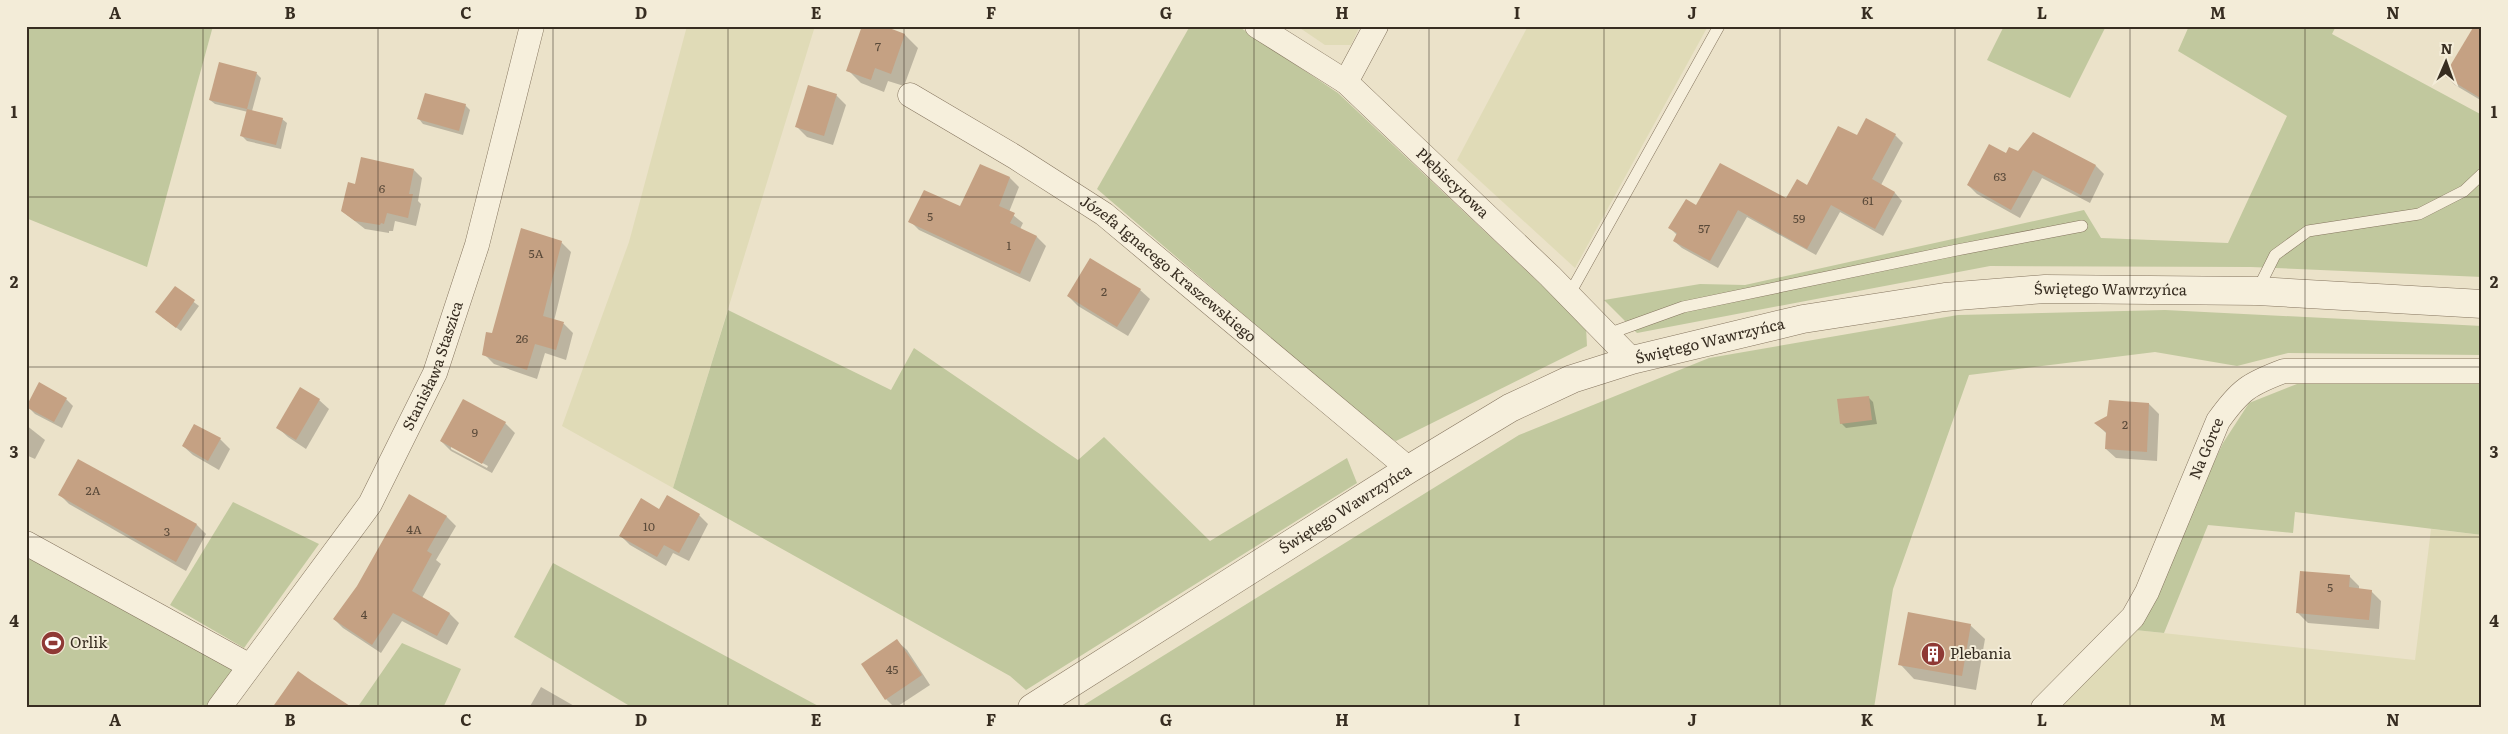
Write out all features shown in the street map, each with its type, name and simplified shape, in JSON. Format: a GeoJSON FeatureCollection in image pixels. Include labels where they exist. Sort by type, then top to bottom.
{"type":"FeatureCollection","features":[{"type":"Feature","properties":{"kind":"street","name":"Stanisława Staszica"},"geometry":{"type":"LineString","coordinates":[[219,708],[248,665],[370,504],[435,373],[477,245],[532,26]]}},
{"type":"Feature","properties":{"kind":"street","name":"Plebiscytowa"},"geometry":{"type":"LineString","coordinates":[[1257,26],[1346,82],[1570,295],[1632,360]]}},
{"type":"Feature","properties":{"kind":"street"},"geometry":{"type":"LineString","coordinates":[[1346,82],[1376,26]]}},
{"type":"Feature","properties":{"kind":"street","name":"Józefa Ignacego Kraszewskiego"},"geometry":{"type":"LineString","coordinates":[[910,95],[1015,157],[1104,214],[1409,469]]}},
{"type":"Feature","properties":{"kind":"street","name":"Świętego Wawrzyńca"},"geometry":{"type":"LineString","coordinates":[[1032,708],[1409,469],[1510,408],[1572,379],[1632,360],[1804,319],[1945,297],[2045,289],[2258,291],[2482,304]]}},
{"type":"Feature","properties":{"kind":"street","name":"Na Górce"},"geometry":{"type":"LineString","coordinates":[[2043,708],[2133,617],[2147,592],[2218,421],[2235,396],[2256,381],[2284,371],[2482,371]]}},
{"type":"Feature","properties":{"kind":"street"},"geometry":{"type":"LineString","coordinates":[[26,543],[248,665]]}},
{"type":"Feature","properties":{"kind":"lane"},"geometry":{"type":"LineString","coordinates":[[1570,295],[1719,26]]}},
{"type":"Feature","properties":{"kind":"lane"},"geometry":{"type":"LineString","coordinates":[[2258,291],[2275,255],[2308,231],[2419,214],[2464,191],[2482,174]]}},
{"type":"Feature","properties":{"kind":"lane"},"geometry":{"type":"LineString","coordinates":[[1608,334],[1683,307],[2082,226]]}},
{"type":"Feature","properties":{"kind":"shaded area"},"geometry":{"type":"Polygon","coordinates":[[[687,26],[815,26],[673,488],[562,426],[629,242],[687,26]]]}},
{"type":"Feature","properties":{"kind":"shaded area"},"geometry":{"type":"Polygon","coordinates":[[[1297,26],[1360,26],[1351,45],[1325,45],[1297,26]]]}},
{"type":"Feature","properties":{"kind":"shaded area"},"geometry":{"type":"Polygon","coordinates":[[[1528,26],[1708,26],[1575,268],[1457,160],[1528,26]]]}},
{"type":"Feature","properties":{"kind":"shaded area"},"geometry":{"type":"Polygon","coordinates":[[[2431,529],[2482,535],[2482,708],[2058,708],[2135,630],[2415,660],[2431,529]]]}},
{"type":"Feature","properties":{"kind":"green space"},"geometry":{"type":"Polygon","coordinates":[[[26,26],[213,26],[147,267],[26,218],[26,26]]]}},
{"type":"Feature","properties":{"kind":"green space"},"geometry":{"type":"Polygon","coordinates":[[[1190,26],[1238,26],[1338,93],[1586,327],[1587,346],[1396,441],[1384,435],[1097,189],[1190,26]]]}},
{"type":"Feature","properties":{"kind":"green space"},"geometry":{"type":"Polygon","coordinates":[[[2004,26],[2106,26],[2070,98],[1987,60],[2004,26]]]}},
{"type":"Feature","properties":{"kind":"green space"},"geometry":{"type":"Polygon","coordinates":[[[2189,26],[2336,26],[2332,34],[2482,115],[2482,277],[2251,267],[1990,266],[1637,333],[1604,300],[1700,284],[1745,285],[2084,210],[2101,238],[2228,243],[2287,116],[2178,51],[2189,26]]]}},
{"type":"Feature","properties":{"kind":"green space"},"geometry":{"type":"Polygon","coordinates":[[[728,310],[891,390],[914,348],[1078,460],[1104,437],[1210,541],[1347,458],[1357,483],[1026,690],[1010,676],[673,488],[728,310]]]}},
{"type":"Feature","properties":{"kind":"green space"},"geometry":{"type":"Polygon","coordinates":[[[2165,310],[2482,326],[2482,355],[2288,353],[2237,366],[2155,352],[1969,375],[1893,589],[1874,708],[1079,708],[1519,435],[1709,358],[1958,315],[2165,310]]]}},
{"type":"Feature","properties":{"kind":"green space"},"geometry":{"type":"Polygon","coordinates":[[[2297,384],[2482,384],[2482,535],[2295,512],[2293,533],[2208,525],[2164,633],[2135,630],[2223,443],[2249,403],[2297,384]]]}},
{"type":"Feature","properties":{"kind":"green space"},"geometry":{"type":"Polygon","coordinates":[[[233,502],[319,544],[244,648],[170,605],[233,502]]]}},
{"type":"Feature","properties":{"kind":"green space"},"geometry":{"type":"Polygon","coordinates":[[[26,543],[248,665],[215,708],[26,708],[26,543]]]}},
{"type":"Feature","properties":{"kind":"green space"},"geometry":{"type":"Polygon","coordinates":[[[553,563],[822,708],[633,708],[514,637],[553,563]]]}},
{"type":"Feature","properties":{"kind":"green space"},"geometry":{"type":"Polygon","coordinates":[[[402,643],[461,669],[443,708],[357,708],[402,643]]]}},
{"type":"Feature","properties":{"kind":"building"},"geometry":{"type":"Polygon","coordinates":[[[862,26],[884,26],[905,34],[891,74],[875,68],[871,80],[846,71],[862,26]]]}},
{"type":"Feature","properties":{"kind":"building"},"geometry":{"type":"Polygon","coordinates":[[[2474,26],[2482,26],[2482,99],[2444,76],[2474,26]]]}},
{"type":"Feature","properties":{"kind":"building"},"geometry":{"type":"Polygon","coordinates":[[[219,62],[257,72],[247,109],[209,100],[219,62]]]}},
{"type":"Feature","properties":{"kind":"building"},"geometry":{"type":"Polygon","coordinates":[[[808,85],[837,94],[824,136],[795,127],[808,85]]]}},
{"type":"Feature","properties":{"kind":"building"},"geometry":{"type":"Polygon","coordinates":[[[425,93],[466,104],[459,131],[417,119],[425,93]]]}},
{"type":"Feature","properties":{"kind":"building"},"geometry":{"type":"Polygon","coordinates":[[[247,109],[283,118],[276,145],[240,136],[247,109]]]}},
{"type":"Feature","properties":{"kind":"building"},"geometry":{"type":"Polygon","coordinates":[[[1866,118],[1896,134],[1872,179],[1895,192],[1875,229],[1831,205],[1807,249],[1738,210],[1710,261],[1673,241],[1677,233],[1668,228],[1686,199],[1696,205],[1720,163],[1786,198],[1797,179],[1807,185],[1838,126],[1857,135],[1866,118]]]}},
{"type":"Feature","properties":{"kind":"building"},"geometry":{"type":"Polygon","coordinates":[[[2033,132],[2096,165],[2081,195],[2033,170],[2011,210],[1967,185],[1989,144],[2006,153],[2009,147],[2018,151],[2033,132]]]}},
{"type":"Feature","properties":{"kind":"building"},"geometry":{"type":"Polygon","coordinates":[[[361,157],[414,169],[409,194],[413,194],[408,218],[387,213],[384,224],[381,223],[380,225],[355,221],[341,211],[348,182],[355,184],[361,157]]]}},
{"type":"Feature","properties":{"kind":"building"},"geometry":{"type":"Polygon","coordinates":[[[980,164],[1010,177],[999,206],[1015,213],[1010,223],[1037,236],[1020,274],[908,222],[924,190],[960,206],[980,164]]]}},
{"type":"Feature","properties":{"kind":"building"},"geometry":{"type":"Polygon","coordinates":[[[521,228],[562,241],[543,316],[564,322],[556,350],[535,344],[527,370],[482,355],[486,332],[492,333],[521,228]]]}},
{"type":"Feature","properties":{"kind":"building"},"geometry":{"type":"Polygon","coordinates":[[[1090,258],[1141,289],[1117,327],[1067,296],[1090,258]]]}},
{"type":"Feature","properties":{"kind":"building"},"geometry":{"type":"Polygon","coordinates":[[[175,286],[195,300],[176,328],[155,312],[175,286]]]}},
{"type":"Feature","properties":{"kind":"building"},"geometry":{"type":"Polygon","coordinates":[[[39,382],[67,398],[54,422],[26,407],[39,382]]]}},
{"type":"Feature","properties":{"kind":"building"},"geometry":{"type":"Polygon","coordinates":[[[300,387],[320,399],[296,440],[276,428],[300,387]]]}},
{"type":"Feature","properties":{"kind":"building"},"geometry":{"type":"Polygon","coordinates":[[[1869,396],[1872,420],[1840,424],[1837,399],[1869,396]]]}},
{"type":"Feature","properties":{"kind":"building"},"geometry":{"type":"Polygon","coordinates":[[[463,399],[506,422],[482,464],[440,441],[463,399]]]}},
{"type":"Feature","properties":{"kind":"building"},"geometry":{"type":"Polygon","coordinates":[[[2109,400],[2149,403],[2147,452],[2105,449],[2106,432],[2094,423],[2107,416],[2109,400]]]}},
{"type":"Feature","properties":{"kind":"building"},"geometry":{"type":"Polygon","coordinates":[[[194,424],[221,438],[208,461],[182,446],[194,424]]]}},
{"type":"Feature","properties":{"kind":"building"},"geometry":{"type":"Polygon","coordinates":[[[78,459],[197,524],[176,562],[58,495],[78,459]]]}},
{"type":"Feature","properties":{"kind":"building"},"geometry":{"type":"Polygon","coordinates":[[[409,494],[447,516],[427,551],[432,554],[412,591],[450,613],[437,636],[393,613],[372,645],[333,619],[357,586],[409,494]]]}},
{"type":"Feature","properties":{"kind":"building"},"geometry":{"type":"Polygon","coordinates":[[[667,495],[700,514],[679,553],[664,545],[657,557],[619,536],[641,498],[659,509],[667,495]]]}},
{"type":"Feature","properties":{"kind":"building"},"geometry":{"type":"Polygon","coordinates":[[[2300,571],[2350,575],[2349,587],[2372,590],[2369,620],[2296,613],[2300,571]]]}},
{"type":"Feature","properties":{"kind":"building","name":"Plebania"},"geometry":{"type":"Polygon","coordinates":[[[1908,612],[1971,624],[1962,676],[1898,665],[1908,612]]]}},
{"type":"Feature","properties":{"kind":"building"},"geometry":{"type":"Polygon","coordinates":[[[897,639],[922,675],[885,700],[861,664],[897,639]]]}},
{"type":"Feature","properties":{"kind":"building"},"geometry":{"type":"Polygon","coordinates":[[[298,671],[312,681],[353,708],[272,708],[298,671]]]}},
{"type":"Feature","properties":{"kind":"place","name":"Orlik"},"geometry":{"type":"Point","coordinates":[53,643]}},
{"type":"Feature","properties":{"kind":"place","name":"Plebania"},"geometry":{"type":"Point","coordinates":[1933,654]}}]}
